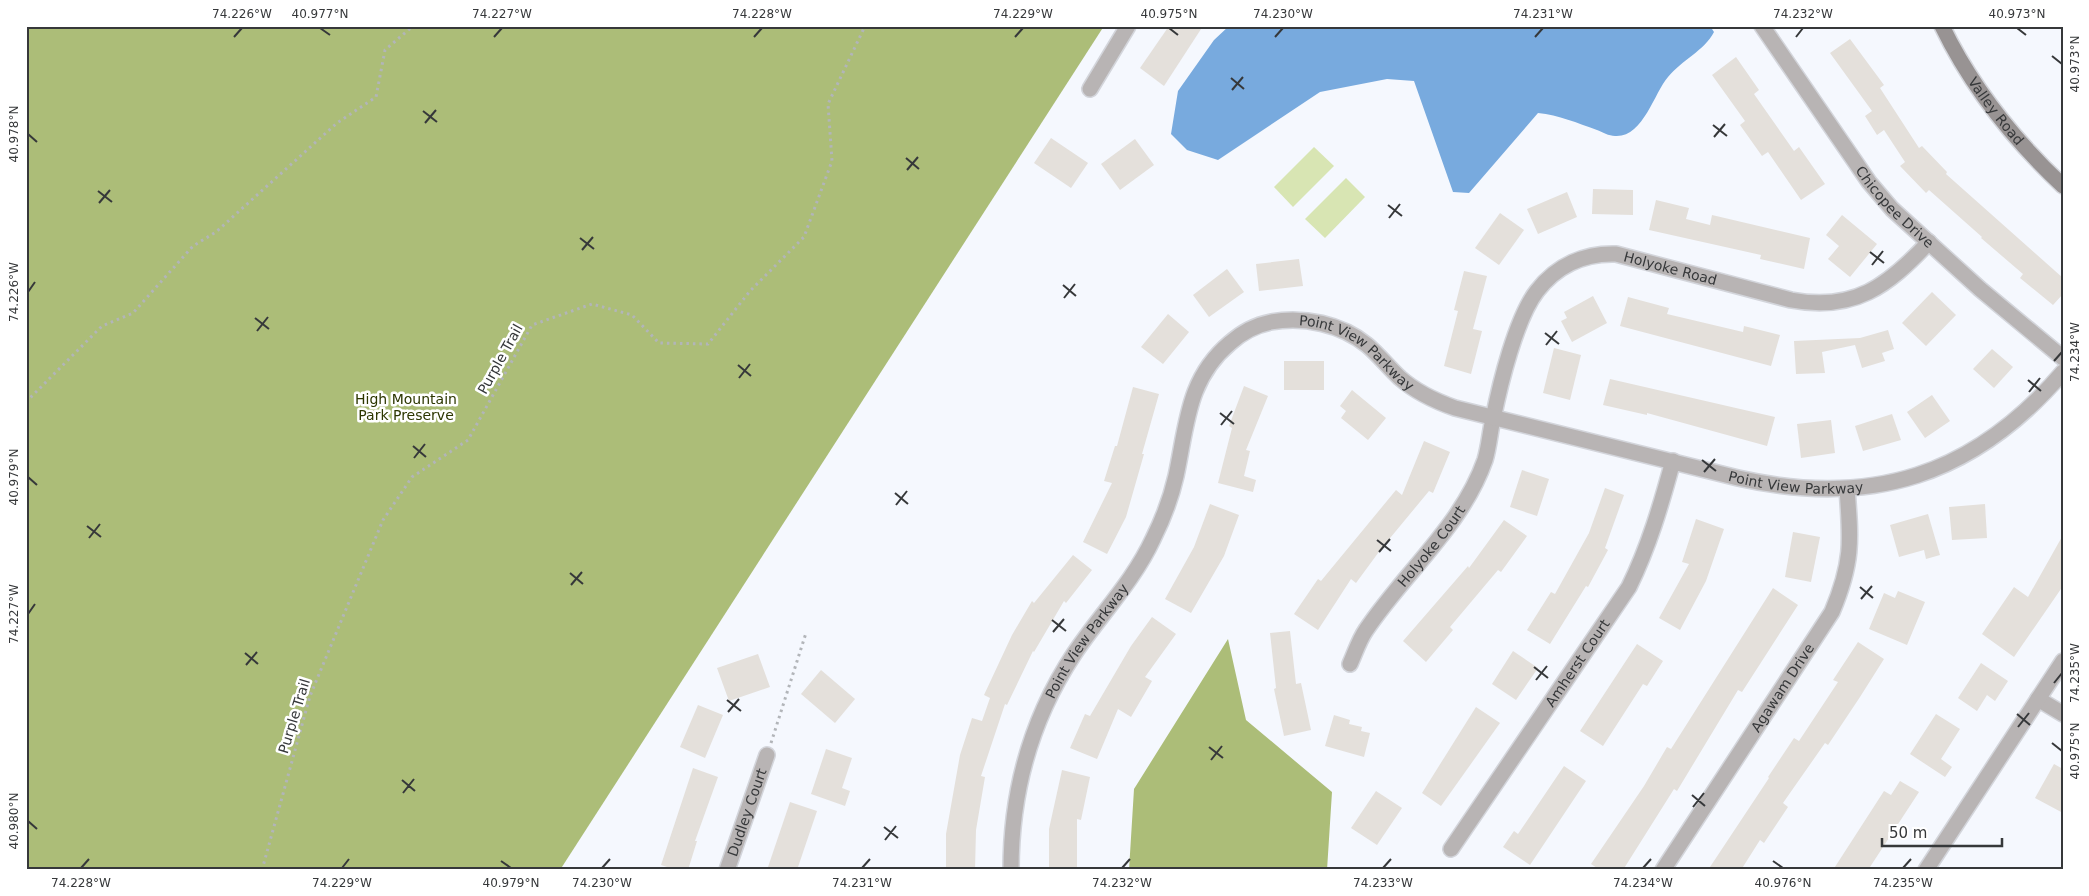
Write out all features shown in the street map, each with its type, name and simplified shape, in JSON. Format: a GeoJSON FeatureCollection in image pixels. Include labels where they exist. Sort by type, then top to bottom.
{"type":"FeatureCollection","features":[{"type":"Feature","properties":{"kind":"main road","name":"Valley Road"},"geometry":{"type":"LineString","coordinates":[[1942,26],[1953,48],[1985,98],[2020,141],[2063,186]]}},
{"type":"Feature","properties":{"kind":"street"},"geometry":{"type":"LineString","coordinates":[[1090,89],[1128,26]]}},
{"type":"Feature","properties":{"kind":"street","name":"Chicopee Drive"},"geometry":{"type":"LineString","coordinates":[[1762,26],[1869,182],[1892,209],[1980,289],[2063,358]]}},
{"type":"Feature","properties":{"kind":"street","name":"Holyoke Road"},"geometry":{"type":"LineString","coordinates":[[1493,418],[1519,324],[1527,307],[1537,290],[1551,276],[1566,265],[1583,257],[1616,254],[1791,300],[1810,304],[1830,304],[1864,294],[1884,284],[1903,270],[1929,242]]}},
{"type":"Feature","properties":{"kind":"street","name":"Point View Parkway"},"geometry":{"type":"LineString","coordinates":[[1011,870],[1013,821],[1018,787],[1027,753],[1040,719],[1075,654],[1136,571],[1152,541],[1166,510],[1176,478],[1190,402],[1202,375],[1220,351],[1252,328],[1270,322],[1290,320],[1328,325],[1348,333],[1366,345],[1401,379],[1415,389],[1455,408],[1773,486],[1809,489],[1847,489],[1906,480],[1937,469],[1995,436],[2033,404],[2063,372]]}},
{"type":"Feature","properties":{"kind":"street","name":"Holyoke Court"},"geometry":{"type":"LineString","coordinates":[[1350,664],[1364,631],[1462,505],[1485,458],[1493,418]]}},
{"type":"Feature","properties":{"kind":"street","name":"Amherst Court"},"geometry":{"type":"LineString","coordinates":[[1451,849],[1629,587],[1644,558],[1655,528],[1673,461]]}},
{"type":"Feature","properties":{"kind":"street","name":"Agawam Drive"},"geometry":{"type":"LineString","coordinates":[[1663,870],[1832,612],[1842,589],[1850,558],[1851,542],[1847,489]]}},
{"type":"Feature","properties":{"kind":"street"},"geometry":{"type":"LineString","coordinates":[[1926,870],[2063,661]]}},
{"type":"Feature","properties":{"kind":"street"},"geometry":{"type":"LineString","coordinates":[[2038,699],[2063,714]]}},
{"type":"Feature","properties":{"kind":"street","name":"Dudley Court"},"geometry":{"type":"LineString","coordinates":[[727,870],[767,755]]}},
{"type":"Feature","properties":{"kind":"path"},"geometry":{"type":"LineString","coordinates":[[26,402],[102,326],[133,312],[193,246],[216,232],[337,123],[376,97],[385,50],[413,26]]}},
{"type":"Feature","properties":{"kind":"path","name":"Purple Trail"},"geometry":{"type":"LineString","coordinates":[[262,870],[310,696],[383,520],[412,477],[468,440],[532,325],[592,304],[632,315],[659,344],[708,344],[750,291],[804,238],[832,160],[828,104],[865,26]]}},
{"type":"Feature","properties":{"kind":"path"},"geometry":{"type":"LineString","coordinates":[[767,755],[806,633]]}},
{"type":"Feature","properties":{"kind":"green space","name":"High Mountain Park Preserve"},"geometry":{"type":"Polygon","coordinates":[[[26,26],[1104,26],[560,870],[26,870],[26,26]]]}},
{"type":"Feature","properties":{"kind":"green space"},"geometry":{"type":"Polygon","coordinates":[[[1314,147],[1334,166],[1293,207],[1274,187],[1314,147]]]}},
{"type":"Feature","properties":{"kind":"green space"},"geometry":{"type":"Polygon","coordinates":[[[1346,178],[1365,197],[1325,238],[1305,219],[1346,178]]]}},
{"type":"Feature","properties":{"kind":"green space"},"geometry":{"type":"Polygon","coordinates":[[[1228,639],[1246,720],[1332,792],[1327,870],[1129,870],[1134,789],[1228,639]]]}},
{"type":"Feature","properties":{"kind":"water"},"geometry":{"type":"Polygon","coordinates":[[[1229,26],[1710,26],[1714,32],[1705,45],[1668,77],[1647,113],[1633,130],[1625,135],[1613,136],[1568,120],[1538,113],[1469,193],[1453,192],[1414,81],[1387,79],[1320,92],[1218,160],[1187,150],[1171,134],[1178,91],[1214,40],[1229,26]]]}},
{"type":"Feature","properties":{"kind":"building"},"geometry":{"type":"Polygon","coordinates":[[[1169,26],[1203,26],[1164,86],[1140,68],[1169,26]]]}},
{"type":"Feature","properties":{"kind":"building"},"geometry":{"type":"Polygon","coordinates":[[[1850,39],[1884,85],[1880,88],[1919,148],[1922,146],[1947,172],[1946,174],[2063,278],[2063,294],[2053,305],[2020,278],[2023,274],[1929,190],[1926,193],[1900,166],[1905,162],[1884,130],[1877,135],[1865,116],[1872,111],[1830,53],[1850,39]]]}},
{"type":"Feature","properties":{"kind":"building"},"geometry":{"type":"Polygon","coordinates":[[[1736,57],[1759,90],[1754,94],[1794,151],[1799,147],[1825,184],[1801,200],[1768,152],[1762,156],[1740,125],[1745,121],[1712,75],[1736,57]]]}},
{"type":"Feature","properties":{"kind":"building"},"geometry":{"type":"Polygon","coordinates":[[[1051,138],[1088,163],[1071,188],[1034,163],[1051,138]]]}},
{"type":"Feature","properties":{"kind":"building"},"geometry":{"type":"Polygon","coordinates":[[[1135,139],[1154,165],[1120,190],[1101,164],[1135,139]]]}},
{"type":"Feature","properties":{"kind":"building"},"geometry":{"type":"Polygon","coordinates":[[[1593,189],[1633,190],[1633,215],[1592,214],[1593,189]]]}},
{"type":"Feature","properties":{"kind":"building"},"geometry":{"type":"Polygon","coordinates":[[[1567,192],[1577,217],[1538,234],[1527,209],[1567,192]]]}},
{"type":"Feature","properties":{"kind":"building"},"geometry":{"type":"Polygon","coordinates":[[[1656,200],[1689,208],[1686,219],[1710,225],[1712,215],[1810,238],[1804,269],[1760,259],[1761,255],[1649,230],[1656,200]]]}},
{"type":"Feature","properties":{"kind":"building"},"geometry":{"type":"Polygon","coordinates":[[[1500,213],[1524,230],[1499,265],[1475,248],[1500,213]]]}},
{"type":"Feature","properties":{"kind":"building"},"geometry":{"type":"Polygon","coordinates":[[[1842,215],[1877,244],[1850,277],[1828,259],[1839,246],[1826,235],[1842,215]]]}},
{"type":"Feature","properties":{"kind":"building"},"geometry":{"type":"Polygon","coordinates":[[[1299,259],[1303,286],[1259,291],[1256,264],[1299,259]]]}},
{"type":"Feature","properties":{"kind":"building"},"geometry":{"type":"Polygon","coordinates":[[[1227,269],[1244,292],[1209,317],[1193,295],[1227,269]]]}},
{"type":"Feature","properties":{"kind":"building"},"geometry":{"type":"Polygon","coordinates":[[[1464,271],[1487,276],[1473,329],[1482,331],[1471,374],[1444,366],[1458,311],[1454,310],[1464,271]]]}},
{"type":"Feature","properties":{"kind":"building"},"geometry":{"type":"Polygon","coordinates":[[[1932,292],[1956,315],[1926,346],[1902,323],[1932,292]]]}},
{"type":"Feature","properties":{"kind":"building"},"geometry":{"type":"Polygon","coordinates":[[[1593,296],[1607,323],[1572,342],[1561,321],[1567,318],[1564,312],[1593,296]]]}},
{"type":"Feature","properties":{"kind":"building"},"geometry":{"type":"Polygon","coordinates":[[[1628,297],[1669,308],[1667,314],[1743,332],[1744,326],[1780,335],[1771,366],[1620,326],[1628,297]]]}},
{"type":"Feature","properties":{"kind":"building"},"geometry":{"type":"Polygon","coordinates":[[[1168,314],[1189,332],[1163,364],[1141,347],[1168,314]]]}},
{"type":"Feature","properties":{"kind":"building"},"geometry":{"type":"Polygon","coordinates":[[[1888,330],[1894,349],[1882,353],[1885,361],[1862,368],[1855,345],[1822,352],[1825,373],[1796,374],[1794,341],[1860,338],[1888,330]]]}},
{"type":"Feature","properties":{"kind":"building"},"geometry":{"type":"Polygon","coordinates":[[[1554,348],[1581,355],[1570,400],[1543,393],[1554,348]]]}},
{"type":"Feature","properties":{"kind":"building"},"geometry":{"type":"Polygon","coordinates":[[[1992,349],[2013,367],[1994,388],[1973,369],[1992,349]]]}},
{"type":"Feature","properties":{"kind":"building"},"geometry":{"type":"Polygon","coordinates":[[[1284,361],[1324,361],[1324,390],[1284,390],[1284,361]]]}},
{"type":"Feature","properties":{"kind":"building"},"geometry":{"type":"Polygon","coordinates":[[[1610,379],[1775,417],[1767,446],[1647,413],[1647,415],[1603,405],[1610,379]]]}},
{"type":"Feature","properties":{"kind":"building"},"geometry":{"type":"Polygon","coordinates":[[[1244,386],[1268,396],[1246,450],[1250,451],[1244,476],[1256,480],[1253,492],[1218,483],[1232,428],[1229,426],[1244,386]]]}},
{"type":"Feature","properties":{"kind":"building"},"geometry":{"type":"Polygon","coordinates":[[[1133,387],[1159,394],[1126,517],[1107,554],[1083,542],[1112,483],[1104,481],[1115,446],[1117,446],[1133,387]]]}},
{"type":"Feature","properties":{"kind":"building"},"geometry":{"type":"Polygon","coordinates":[[[1352,390],[1386,418],[1368,440],[1341,418],[1346,411],[1340,406],[1352,390]]]}},
{"type":"Feature","properties":{"kind":"building"},"geometry":{"type":"Polygon","coordinates":[[[1932,395],[1950,421],[1925,438],[1907,412],[1932,395]]]}},
{"type":"Feature","properties":{"kind":"building"},"geometry":{"type":"Polygon","coordinates":[[[1892,414],[1901,440],[1863,451],[1855,426],[1892,414]]]}},
{"type":"Feature","properties":{"kind":"building"},"geometry":{"type":"Polygon","coordinates":[[[1831,420],[1835,453],[1801,458],[1797,424],[1831,420]]]}},
{"type":"Feature","properties":{"kind":"building"},"geometry":{"type":"Polygon","coordinates":[[[1424,441],[1450,452],[1433,493],[1429,491],[1381,549],[1356,583],[1351,579],[1318,630],[1294,614],[1318,579],[1321,581],[1396,490],[1402,495],[1424,441]]]}},
{"type":"Feature","properties":{"kind":"building"},"geometry":{"type":"Polygon","coordinates":[[[1522,470],[1549,479],[1537,516],[1510,507],[1522,470]]]}},
{"type":"Feature","properties":{"kind":"building"},"geometry":{"type":"Polygon","coordinates":[[[1605,488],[1624,495],[1605,548],[1608,550],[1588,587],[1586,586],[1550,644],[1527,630],[1551,592],[1555,594],[1589,533],[1605,488]]]}},
{"type":"Feature","properties":{"kind":"building"},"geometry":{"type":"Polygon","coordinates":[[[1210,504],[1239,515],[1224,556],[1191,613],[1165,599],[1194,547],[1210,504]]]}},
{"type":"Feature","properties":{"kind":"building"},"geometry":{"type":"Polygon","coordinates":[[[1985,504],[1987,538],[1952,540],[1949,507],[1985,504]]]}},
{"type":"Feature","properties":{"kind":"building"},"geometry":{"type":"Polygon","coordinates":[[[1928,514],[1940,555],[1926,559],[1924,550],[1899,557],[1890,525],[1928,514]]]}},
{"type":"Feature","properties":{"kind":"building"},"geometry":{"type":"Polygon","coordinates":[[[1696,519],[1724,529],[1706,581],[1680,630],[1659,618],[1689,564],[1682,562],[1696,519]]]}},
{"type":"Feature","properties":{"kind":"building"},"geometry":{"type":"Polygon","coordinates":[[[1504,520],[1527,536],[1501,572],[1498,570],[1450,627],[1453,630],[1426,662],[1403,641],[1468,566],[1469,568],[1504,520]]]}},
{"type":"Feature","properties":{"kind":"building"},"geometry":{"type":"Polygon","coordinates":[[[1793,532],[1820,537],[1811,582],[1785,577],[1793,532]]]}},
{"type":"Feature","properties":{"kind":"building"},"geometry":{"type":"Polygon","coordinates":[[[2063,535],[2063,586],[2014,657],[1982,634],[2014,587],[2028,597],[2063,535]]]}},
{"type":"Feature","properties":{"kind":"building"},"geometry":{"type":"Polygon","coordinates":[[[1073,555],[1092,570],[1066,603],[1064,601],[1033,651],[1007,705],[1005,704],[981,776],[985,777],[976,830],[975,870],[946,870],[946,834],[960,755],[972,718],[982,721],[990,698],[984,695],[1012,635],[1032,601],[1034,603],[1073,555]]]}},
{"type":"Feature","properties":{"kind":"building"},"geometry":{"type":"Polygon","coordinates":[[[1773,588],[1798,605],[1742,692],[1738,690],[1677,791],[1674,789],[1623,870],[1600,870],[1591,864],[1644,786],[1667,747],[1671,749],[1773,588]]]}},
{"type":"Feature","properties":{"kind":"building"},"geometry":{"type":"Polygon","coordinates":[[[1898,591],[1925,602],[1907,645],[1869,629],[1884,593],[1895,598],[1898,591]]]}},
{"type":"Feature","properties":{"kind":"building"},"geometry":{"type":"Polygon","coordinates":[[[1152,617],[1176,634],[1145,677],[1152,681],[1131,717],[1118,709],[1097,759],[1070,748],[1085,714],[1090,716],[1131,646],[1152,617]]]}},
{"type":"Feature","properties":{"kind":"building"},"geometry":{"type":"Polygon","coordinates":[[[1290,631],[1296,684],[1301,683],[1311,730],[1284,736],[1274,689],[1276,688],[1270,633],[1290,631]]]}},
{"type":"Feature","properties":{"kind":"building"},"geometry":{"type":"Polygon","coordinates":[[[1858,642],[1884,659],[1828,745],[1825,743],[1783,803],[1788,807],[1764,843],[1760,840],[1741,870],[1708,870],[1794,738],[1799,741],[1838,682],[1833,680],[1858,642]]]}},
{"type":"Feature","properties":{"kind":"building"},"geometry":{"type":"Polygon","coordinates":[[[1637,644],[1663,661],[1647,686],[1643,684],[1603,746],[1580,731],[1637,644]]]}},
{"type":"Feature","properties":{"kind":"building"},"geometry":{"type":"Polygon","coordinates":[[[1513,651],[1538,668],[1516,700],[1492,684],[1513,651]]]}},
{"type":"Feature","properties":{"kind":"building"},"geometry":{"type":"Polygon","coordinates":[[[758,654],[770,687],[729,701],[717,668],[758,654]]]}},
{"type":"Feature","properties":{"kind":"building"},"geometry":{"type":"Polygon","coordinates":[[[1981,663],[2008,681],[1995,701],[1987,695],[1977,711],[1958,698],[1981,663]]]}},
{"type":"Feature","properties":{"kind":"building"},"geometry":{"type":"Polygon","coordinates":[[[821,670],[855,699],[835,723],[801,694],[821,670]]]}},
{"type":"Feature","properties":{"kind":"building"},"geometry":{"type":"Polygon","coordinates":[[[698,705],[723,715],[705,758],[680,747],[698,705]]]}},
{"type":"Feature","properties":{"kind":"building"},"geometry":{"type":"Polygon","coordinates":[[[1476,707],[1500,723],[1441,806],[1422,793],[1476,707]]]}},
{"type":"Feature","properties":{"kind":"building"},"geometry":{"type":"Polygon","coordinates":[[[1936,714],[1960,729],[1941,759],[1952,767],[1945,777],[1910,754],[1936,714]]]}},
{"type":"Feature","properties":{"kind":"building"},"geometry":{"type":"Polygon","coordinates":[[[1334,715],[1350,720],[1349,724],[1362,727],[1361,731],[1370,733],[1364,757],[1325,746],[1334,715]]]}},
{"type":"Feature","properties":{"kind":"building"},"geometry":{"type":"Polygon","coordinates":[[[826,749],[852,758],[842,788],[850,791],[845,806],[811,794],[826,749]]]}},
{"type":"Feature","properties":{"kind":"building"},"geometry":{"type":"Polygon","coordinates":[[[2054,764],[2063,769],[2063,813],[2035,798],[2054,764]]]}},
{"type":"Feature","properties":{"kind":"building"},"geometry":{"type":"Polygon","coordinates":[[[1564,766],[1586,781],[1530,865],[1503,847],[1514,831],[1518,834],[1564,766]]]}},
{"type":"Feature","properties":{"kind":"building"},"geometry":{"type":"Polygon","coordinates":[[[693,768],[718,777],[695,841],[697,841],[688,870],[676,870],[661,865],[693,768]]]}},
{"type":"Feature","properties":{"kind":"building"},"geometry":{"type":"Polygon","coordinates":[[[1062,770],[1090,777],[1081,820],[1077,819],[1077,870],[1049,870],[1049,829],[1062,770]]]}},
{"type":"Feature","properties":{"kind":"building"},"geometry":{"type":"Polygon","coordinates":[[[1900,781],[1919,792],[1868,870],[1833,870],[1884,791],[1891,795],[1900,781]]]}},
{"type":"Feature","properties":{"kind":"building"},"geometry":{"type":"Polygon","coordinates":[[[1376,791],[1402,808],[1377,845],[1351,828],[1376,791]]]}},
{"type":"Feature","properties":{"kind":"building"},"geometry":{"type":"Polygon","coordinates":[[[790,802],[817,811],[797,870],[767,870],[790,802]]]}}]}
